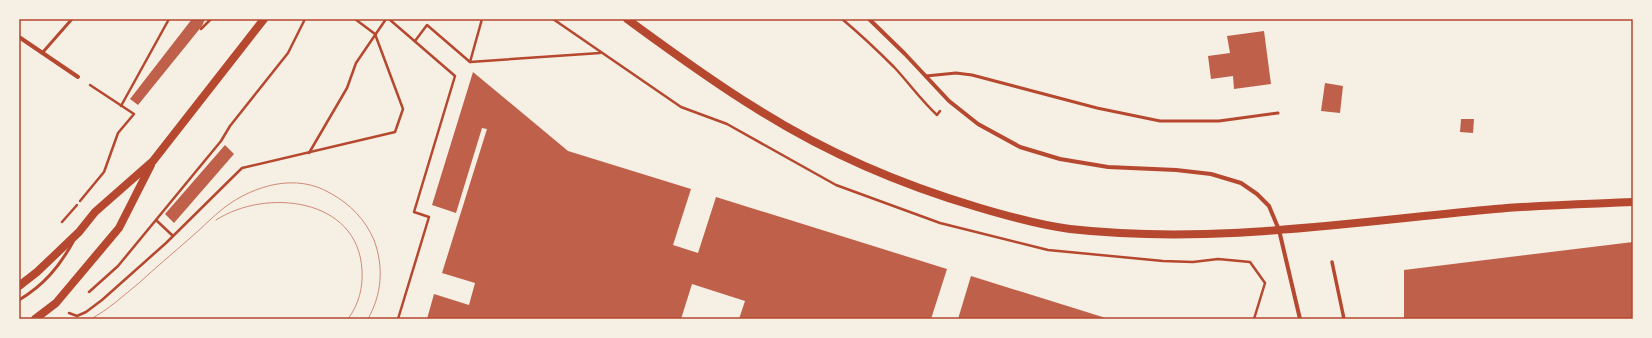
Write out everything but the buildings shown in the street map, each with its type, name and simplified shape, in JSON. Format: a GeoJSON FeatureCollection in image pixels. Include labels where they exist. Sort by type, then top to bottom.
{"type":"FeatureCollection","features":[{"type":"Feature","properties":{"kind":"main road"},"geometry":{"type":"LineString","coordinates":[[19,286],[37,272],[79,232],[95,212],[153,161],[264,19]]}},
{"type":"Feature","properties":{"kind":"main road"},"geometry":{"type":"LineString","coordinates":[[627,19],[761,112],[846,158],[896,180],[948,199],[1014,218],[1068,229],[1142,234],[1214,235],[1498,209],[1633,202]]}},
{"type":"Feature","properties":{"kind":"main road"},"geometry":{"type":"LineString","coordinates":[[35,319],[56,303],[120,228],[153,161]]}},
{"type":"Feature","properties":{"kind":"street"},"geometry":{"type":"LineString","coordinates":[[869,19],[905,54],[949,101],[978,124],[1020,146],[1060,159],[1108,167],[1176,170],[1211,174],[1242,183],[1258,194],[1269,206],[1279,230],[1300,319]]}},
{"type":"Feature","properties":{"kind":"street"},"geometry":{"type":"LineString","coordinates":[[19,37],[78,76]]}},
{"type":"Feature","properties":{"kind":"street"},"geometry":{"type":"LineString","coordinates":[[1332,262],[1344,319]]}},
{"type":"Feature","properties":{"kind":"lane"},"geometry":{"type":"LineString","coordinates":[[43,52],[72,19]]}},
{"type":"Feature","properties":{"kind":"lane"},"geometry":{"type":"LineString","coordinates":[[926,76],[956,73],[972,74],[1097,108],[1160,121],[1219,121],[1278,113]]}},
{"type":"Feature","properties":{"kind":"lane"},"geometry":{"type":"LineString","coordinates":[[19,300],[45,280],[62,261],[79,232]]}},
{"type":"Feature","properties":{"kind":"path"},"geometry":{"type":"LineString","coordinates":[[121,106],[169,19]]}},
{"type":"Feature","properties":{"kind":"path"},"geometry":{"type":"LineString","coordinates":[[201,28],[211,19]]}},
{"type":"Feature","properties":{"kind":"path"},"geometry":{"type":"LineString","coordinates":[[107,276],[118,266],[221,141],[230,126],[288,54],[305,19]]}},
{"type":"Feature","properties":{"kind":"path"},"geometry":{"type":"LineString","coordinates":[[69,313],[77,316],[102,300],[173,236],[242,168],[395,132],[403,109],[375,34],[355,19]]}},
{"type":"Feature","properties":{"kind":"path"},"geometry":{"type":"LineString","coordinates":[[309,153],[347,88],[356,63],[386,19]]}},
{"type":"Feature","properties":{"kind":"path"},"geometry":{"type":"LineString","coordinates":[[389,19],[455,76],[414,212],[429,217],[398,319]]}},
{"type":"Feature","properties":{"kind":"path"},"geometry":{"type":"LineString","coordinates":[[470,62],[482,19]]}},
{"type":"Feature","properties":{"kind":"path"},"geometry":{"type":"LineString","coordinates":[[842,19],[858,32],[895,68],[937,115]]}},
{"type":"Feature","properties":{"kind":"path"},"geometry":{"type":"LineString","coordinates":[[415,41],[427,25],[470,62],[601,53]]}},
{"type":"Feature","properties":{"kind":"path"},"geometry":{"type":"LineString","coordinates":[[59,227],[104,172],[118,133],[134,114],[78,76]]}},
{"type":"Feature","properties":{"kind":"path"},"geometry":{"type":"LineString","coordinates":[[156,220],[173,236]]}},
{"type":"Feature","properties":{"kind":"path"},"geometry":{"type":"LineString","coordinates":[[1254,319],[1265,283]]}},
{"type":"Feature","properties":{"kind":"tram line"},"geometry":{"type":"LineString","coordinates":[[91,319],[110,307],[139,283],[225,207],[237,199],[262,188],[276,184],[290,183],[317,187],[330,193],[350,207],[366,225],[374,240],[380,270],[379,290],[373,310],[368,319]]}},
{"type":"Feature","properties":{"kind":"tram line"},"geometry":{"type":"LineString","coordinates":[[216,220],[236,210],[259,204],[283,203],[306,206],[327,214],[344,227],[357,246],[362,270],[360,296],[348,319]]}}]}
